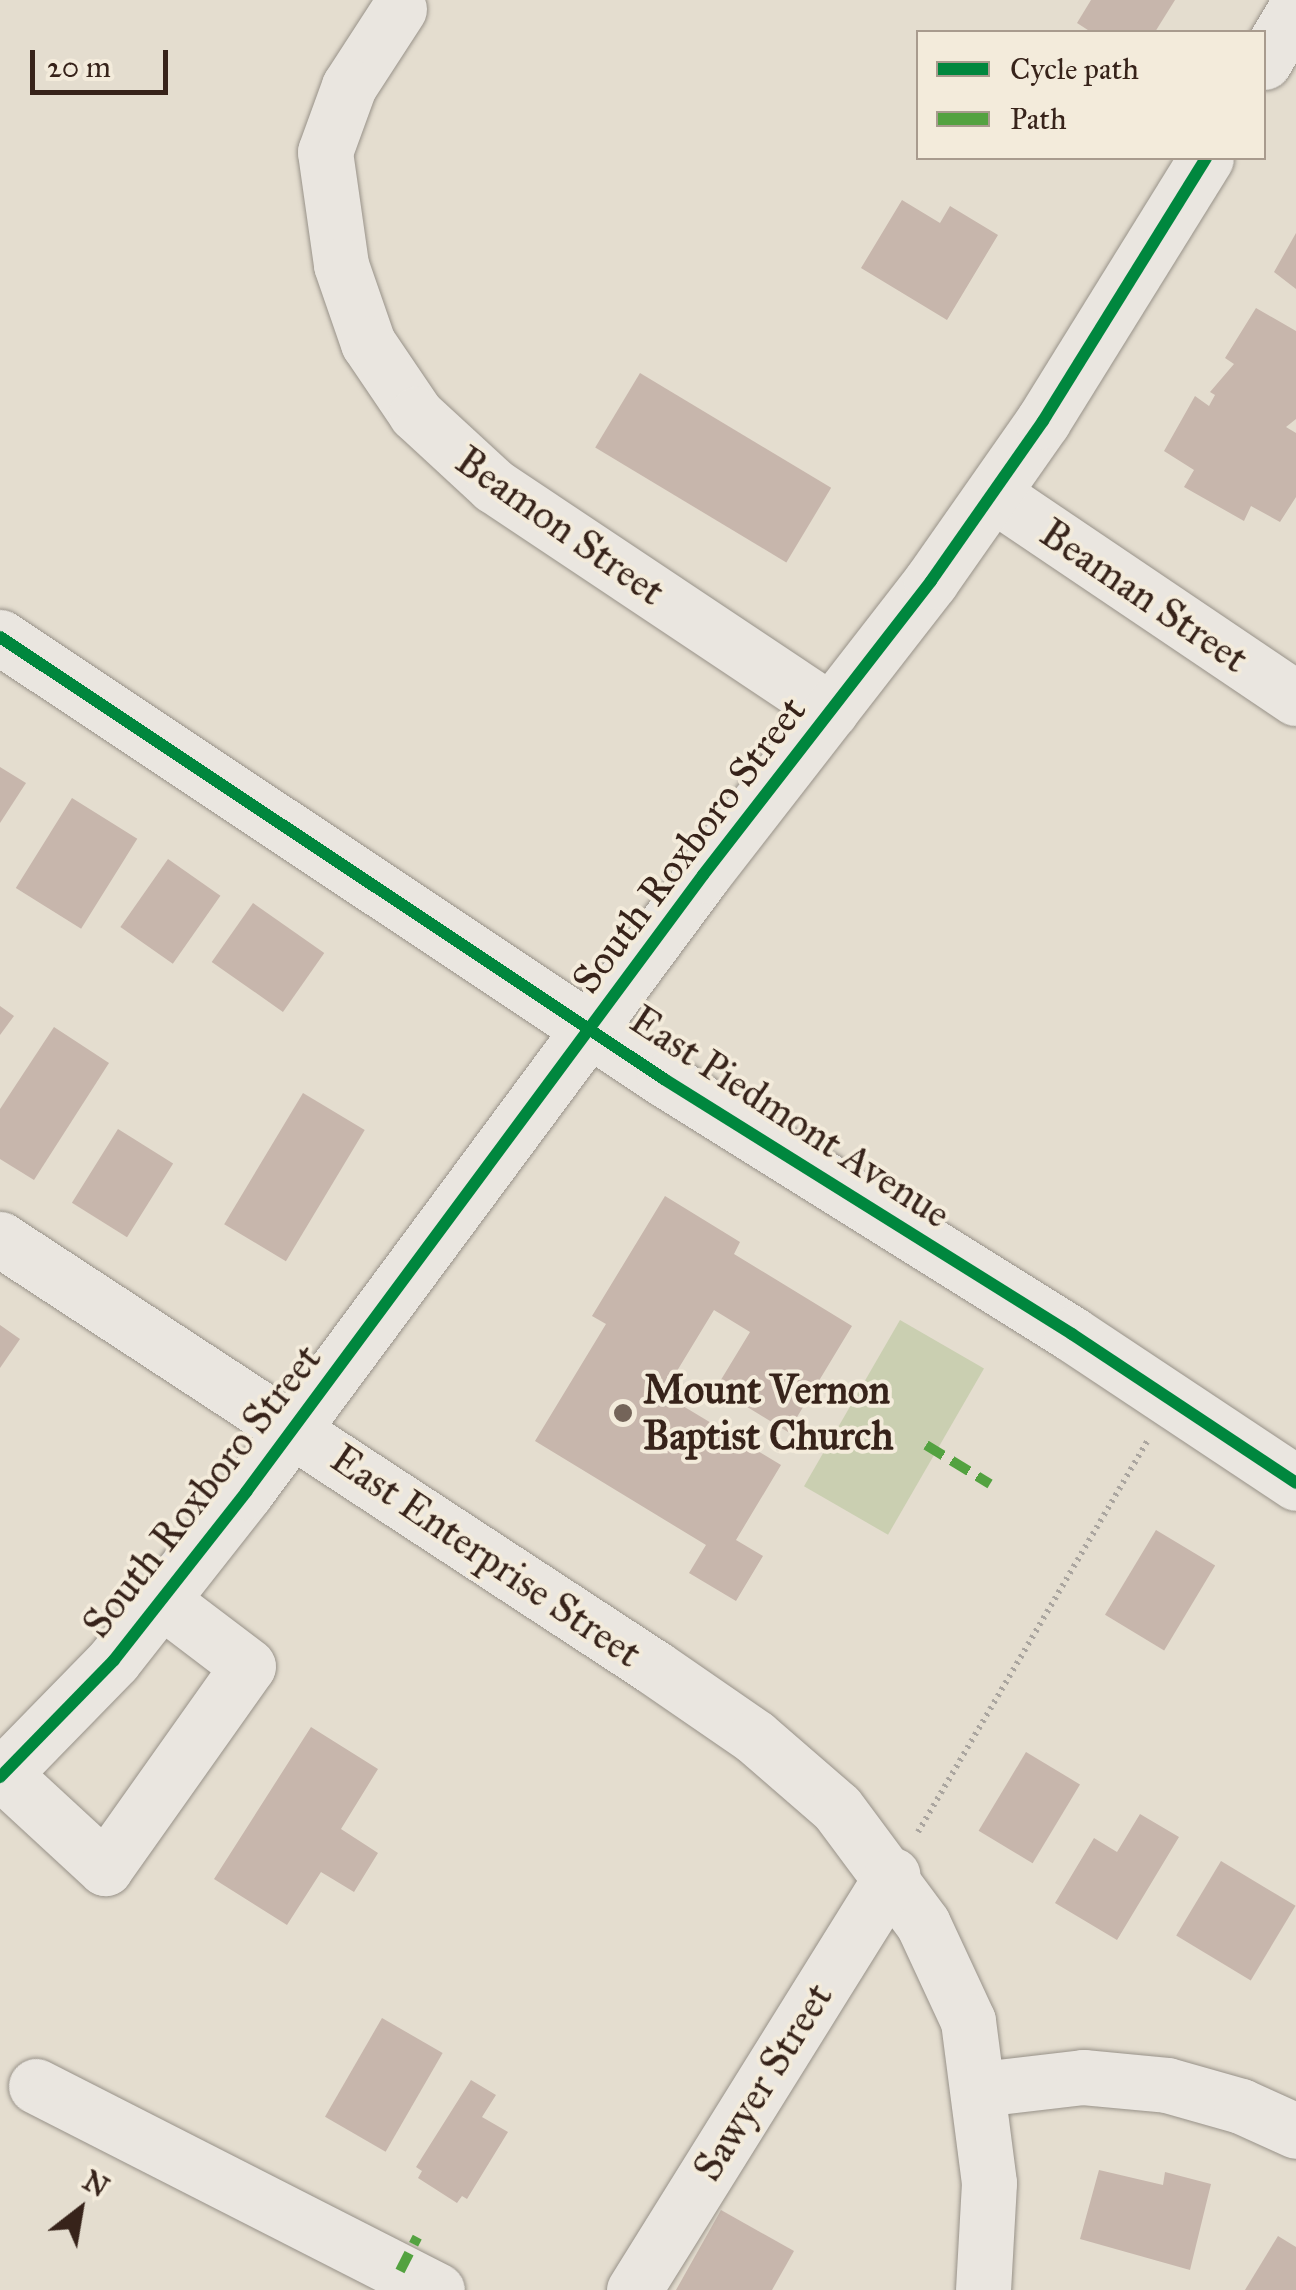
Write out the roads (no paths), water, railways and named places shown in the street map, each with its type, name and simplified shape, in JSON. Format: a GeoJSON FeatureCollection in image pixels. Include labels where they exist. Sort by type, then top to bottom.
{"type":"FeatureCollection","features":[{"type":"Feature","properties":{"kind":"street"},"geometry":{"type":"LineString","coordinates":[[1266,59],[1296,8]]}},
{"type":"Feature","properties":{"kind":"street","name":"Beamon Street"},"geometry":{"type":"LineString","coordinates":[[399,9],[348,86],[325,152],[341,265],[368,344],[416,414],[480,475],[830,711]]}},
{"type":"Feature","properties":{"kind":"street","name":"South Roxboro Street"},"geometry":{"type":"LineString","coordinates":[[2,1776],[114,1660],[293,1430],[993,494],[1205,160]]}},
{"type":"Feature","properties":{"kind":"street","name":"Beaman Street"},"geometry":{"type":"LineString","coordinates":[[993,494],[1296,698]]}},
{"type":"Feature","properties":{"kind":"street","name":"East Piedmont Avenue"},"geometry":{"type":"LineString","coordinates":[[0,636],[592,1029],[1296,1483]]}},
{"type":"Feature","properties":{"kind":"street","name":"East Enterprise Street"},"geometry":{"type":"LineString","coordinates":[[0,1239],[755,1737],[905,1854],[968,2021],[980,2088],[989,2182],[983,2290]]}},
{"type":"Feature","properties":{"kind":"street"},"geometry":{"type":"LineString","coordinates":[[2,1776],[104,1868],[248,1666],[161,1600]]}},
{"type":"Feature","properties":{"kind":"street","name":"Sawyer Street"},"geometry":{"type":"LineString","coordinates":[[634,2290],[905,1854]]}},
{"type":"Feature","properties":{"kind":"street"},"geometry":{"type":"LineString","coordinates":[[980,2088],[1083,2077],[1167,2085],[1241,2106],[1296,2131]]}},
{"type":"Feature","properties":{"kind":"street"},"geometry":{"type":"LineString","coordinates":[[36,2086],[437,2290]]}},
{"type":"Feature","properties":{"kind":"place","name":"Mount Vernon Baptist Church"},"geometry":{"type":"Point","coordinates":[623,1413]}}]}
